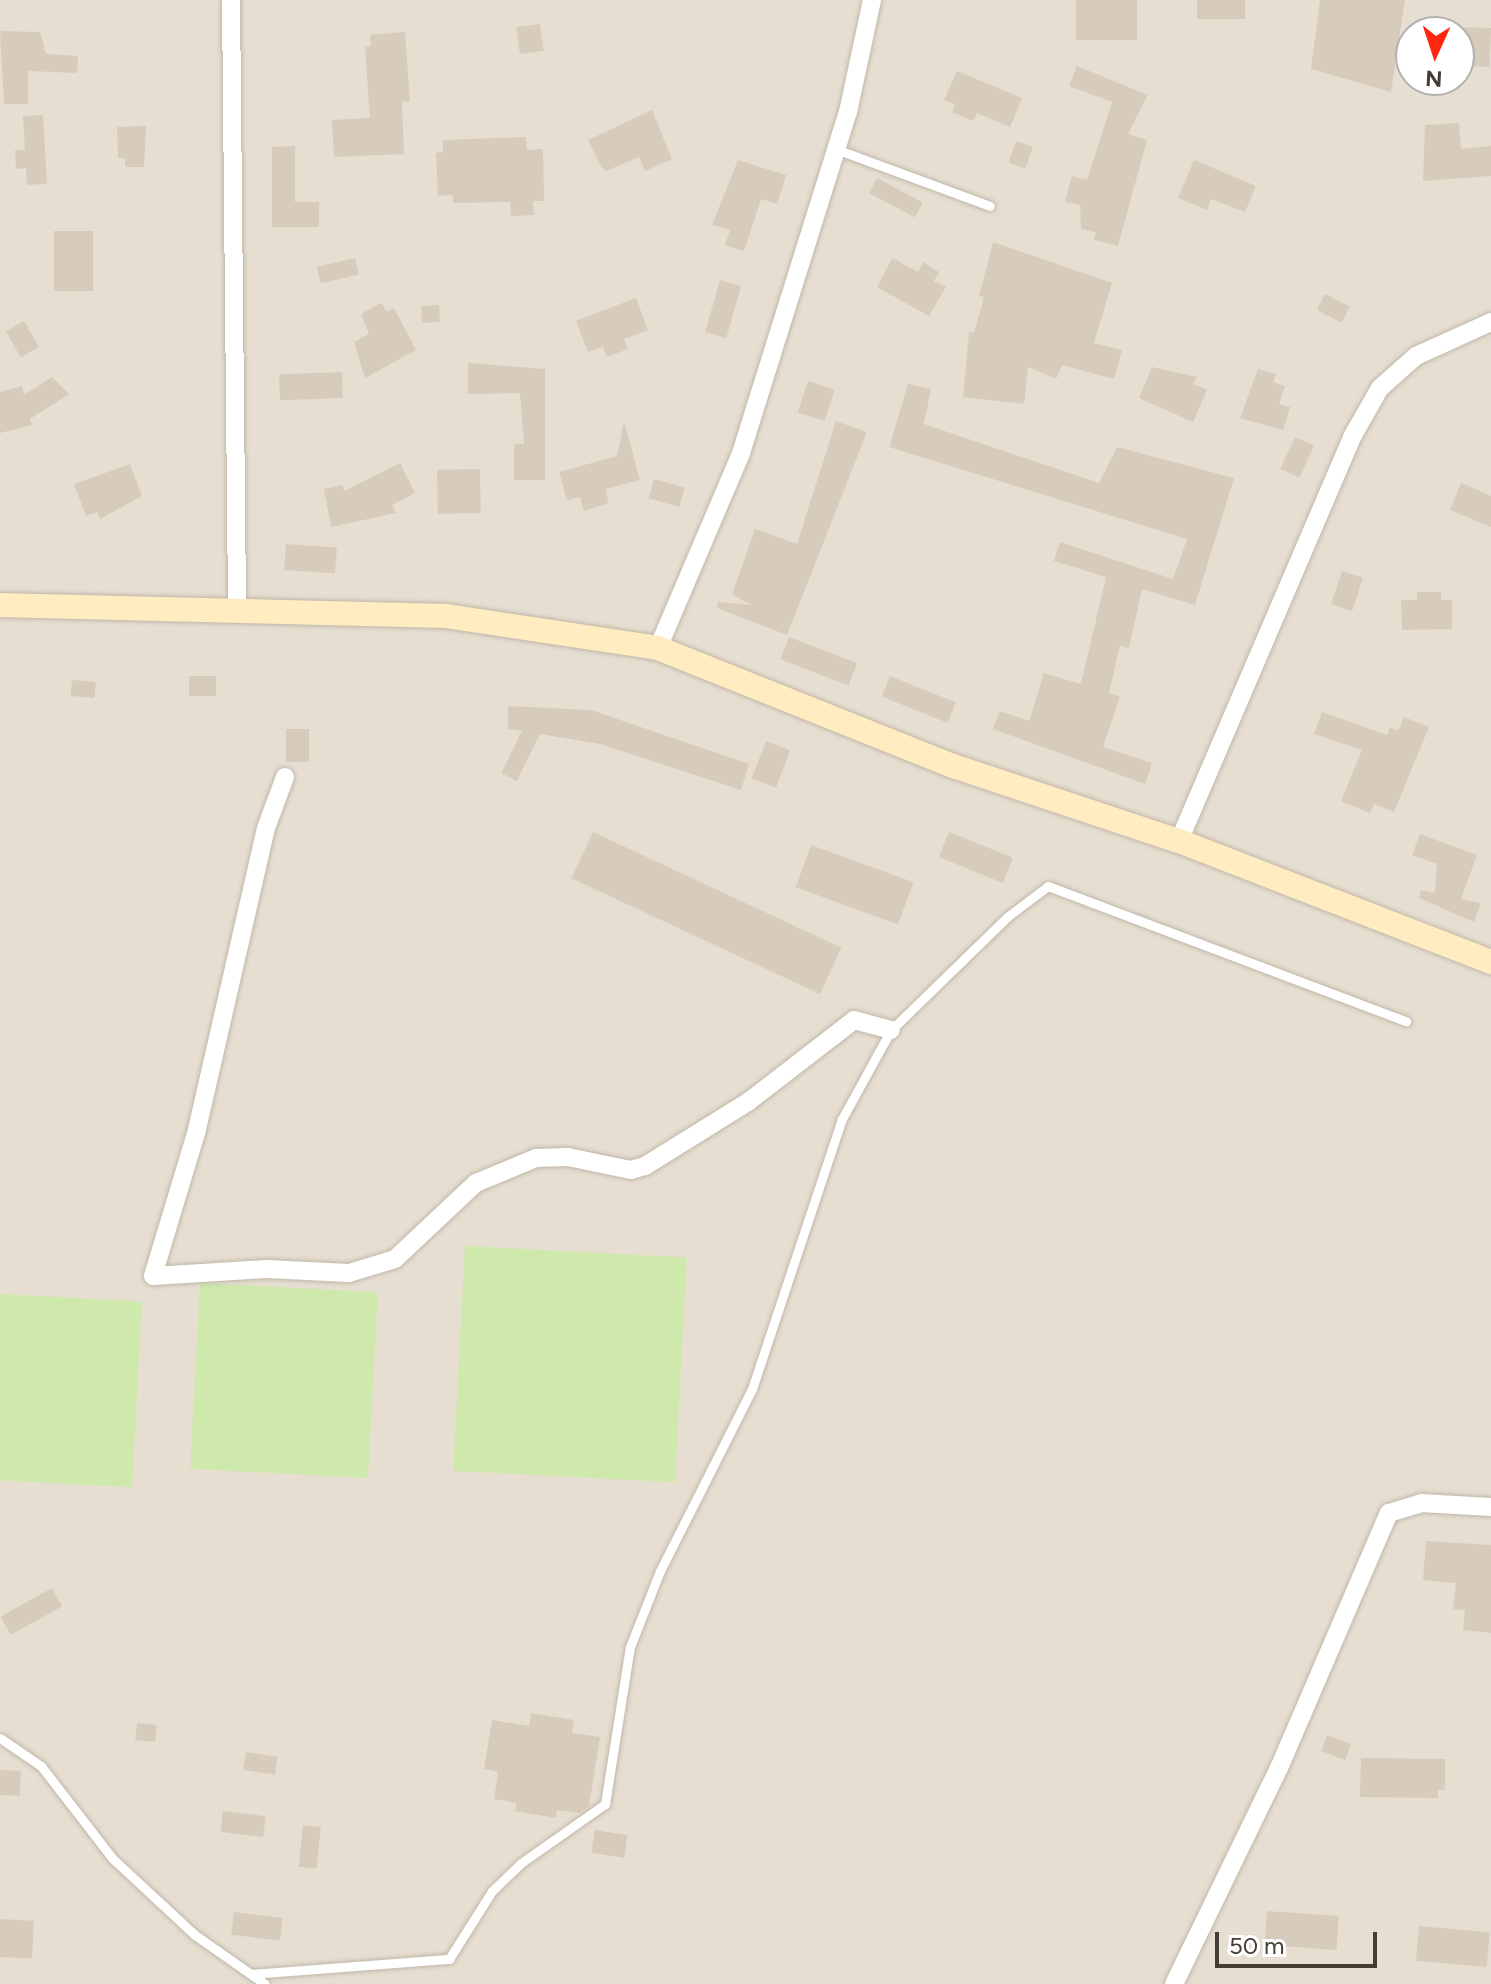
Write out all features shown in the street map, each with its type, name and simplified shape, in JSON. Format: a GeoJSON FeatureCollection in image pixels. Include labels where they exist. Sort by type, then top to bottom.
{"type":"FeatureCollection","features":[{"type":"Feature","properties":{"kind":"street"},"geometry":{"type":"LineString","coordinates":[[231,0],[237,608]]}},
{"type":"Feature","properties":{"kind":"street"},"geometry":{"type":"LineString","coordinates":[[658,648],[741,453],[836,149],[872,0]]}},
{"type":"Feature","properties":{"kind":"street"},"geometry":{"type":"LineString","coordinates":[[1179,841],[1352,437],[1380,388],[1416,356],[1491,322]]}},
{"type":"Feature","properties":{"kind":"street"},"geometry":{"type":"LineString","coordinates":[[0,605],[237,608],[445,616],[658,648],[953,766],[1179,841],[1491,962]]}},
{"type":"Feature","properties":{"kind":"street"},"geometry":{"type":"LineString","coordinates":[[285,777],[266,828],[197,1130],[153,1276],[266,1269],[349,1273],[395,1259],[476,1183],[536,1158],[568,1157],[631,1170],[645,1166],[748,1102],[854,1020],[891,1030]]}},
{"type":"Feature","properties":{"kind":"street"},"geometry":{"type":"LineString","coordinates":[[1174,1984],[1279,1768],[1389,1513],[1421,1503],[1491,1507]]}},
{"type":"Feature","properties":{"kind":"lane"},"geometry":{"type":"LineString","coordinates":[[836,149],[990,206]]}},
{"type":"Feature","properties":{"kind":"lane"},"geometry":{"type":"LineString","coordinates":[[252,1974],[449,1959],[502,1882],[605,1804],[630,1647],[660,1571],[752,1389],[842,1119],[891,1030],[1048,886],[1406,1021]]}},
{"type":"Feature","properties":{"kind":"lane"},"geometry":{"type":"LineString","coordinates":[[0,1738],[41,1766],[112,1858],[195,1935],[265,1984]]}},
{"type":"Feature","properties":{"kind":"shaded area"},"geometry":{"type":"Polygon","coordinates":[[[0,0],[1491,0],[1491,1984],[0,1984],[0,0]]]}},
{"type":"Feature","properties":{"kind":"green space"},"geometry":{"type":"Polygon","coordinates":[[[465,1246],[687,1258],[675,1482],[453,1471],[465,1246]]]}},
{"type":"Feature","properties":{"kind":"green space"},"geometry":{"type":"Polygon","coordinates":[[[200,1283],[378,1292],[368,1478],[190,1469],[200,1283]]]}},
{"type":"Feature","properties":{"kind":"green space"},"geometry":{"type":"Polygon","coordinates":[[[0,1294],[142,1301],[132,1487],[0,1480],[0,1294]]]}},
{"type":"Feature","properties":{"kind":"building"},"geometry":{"type":"Polygon","coordinates":[[[1076,0],[1137,0],[1137,40],[1076,40],[1076,0]]]}},
{"type":"Feature","properties":{"kind":"building"},"geometry":{"type":"Polygon","coordinates":[[[1197,0],[1245,0],[1245,19],[1197,19],[1197,0]]]}},
{"type":"Feature","properties":{"kind":"building"},"geometry":{"type":"Polygon","coordinates":[[[1320,0],[1405,0],[1403,16],[1395,16],[1395,66],[1391,92],[1311,69],[1320,0]]]}},
{"type":"Feature","properties":{"kind":"building"},"geometry":{"type":"Polygon","coordinates":[[[540,24],[544,51],[520,54],[516,27],[540,24]]]}},
{"type":"Feature","properties":{"kind":"building"},"geometry":{"type":"Polygon","coordinates":[[[1475,28],[1491,28],[1490,67],[1475,67],[1475,28]]]}},
{"type":"Feature","properties":{"kind":"building"},"geometry":{"type":"Polygon","coordinates":[[[0,31],[40,32],[46,54],[78,56],[77,73],[28,71],[28,104],[4,104],[0,31]]]}},
{"type":"Feature","properties":{"kind":"building"},"geometry":{"type":"Polygon","coordinates":[[[405,32],[410,101],[402,102],[404,154],[334,157],[332,120],[370,118],[365,47],[371,46],[370,35],[405,32]]]}},
{"type":"Feature","properties":{"kind":"building"},"geometry":{"type":"Polygon","coordinates":[[[1077,66],[1148,95],[1128,134],[1147,140],[1118,246],[1094,240],[1096,232],[1081,229],[1080,205],[1065,202],[1072,176],[1087,180],[1112,102],[1069,86],[1077,66]]]}},
{"type":"Feature","properties":{"kind":"building"},"geometry":{"type":"Polygon","coordinates":[[[957,71],[1022,98],[1010,127],[977,113],[973,121],[952,112],[955,104],[944,100],[957,71]]]}},
{"type":"Feature","properties":{"kind":"building"},"geometry":{"type":"Polygon","coordinates":[[[652,110],[672,159],[645,171],[639,157],[606,171],[601,167],[588,140],[652,110]]]}},
{"type":"Feature","properties":{"kind":"building"},"geometry":{"type":"Polygon","coordinates":[[[43,115],[47,184],[27,185],[26,168],[16,169],[15,150],[25,150],[23,116],[43,115]]]}},
{"type":"Feature","properties":{"kind":"building"},"geometry":{"type":"Polygon","coordinates":[[[1459,123],[1461,149],[1491,146],[1491,176],[1423,181],[1425,125],[1459,123]]]}},
{"type":"Feature","properties":{"kind":"building"},"geometry":{"type":"Polygon","coordinates":[[[146,126],[144,167],[125,167],[125,158],[118,158],[117,127],[146,126]]]}},
{"type":"Feature","properties":{"kind":"building"},"geometry":{"type":"Polygon","coordinates":[[[526,137],[527,150],[543,149],[544,201],[533,201],[534,215],[511,216],[510,202],[453,203],[453,195],[438,196],[436,153],[443,152],[443,140],[526,137]]]}},
{"type":"Feature","properties":{"kind":"building"},"geometry":{"type":"Polygon","coordinates":[[[1016,141],[1033,147],[1026,169],[1009,163],[1016,141]]]}},
{"type":"Feature","properties":{"kind":"building"},"geometry":{"type":"Polygon","coordinates":[[[295,146],[295,202],[319,202],[319,227],[272,227],[272,147],[295,146]]]}},
{"type":"Feature","properties":{"kind":"building"},"geometry":{"type":"Polygon","coordinates":[[[738,160],[786,175],[777,204],[761,199],[744,251],[725,245],[730,230],[712,225],[738,160]]]}},
{"type":"Feature","properties":{"kind":"building"},"geometry":{"type":"Polygon","coordinates":[[[1194,160],[1256,186],[1245,212],[1211,199],[1207,210],[1178,198],[1194,160]]]}},
{"type":"Feature","properties":{"kind":"building"},"geometry":{"type":"Polygon","coordinates":[[[877,178],[923,202],[915,217],[869,193],[877,178]]]}},
{"type":"Feature","properties":{"kind":"building"},"geometry":{"type":"Polygon","coordinates":[[[54,231],[93,231],[93,291],[54,291],[54,231]]]}},
{"type":"Feature","properties":{"kind":"building"},"geometry":{"type":"Polygon","coordinates":[[[993,242],[1112,283],[1094,343],[1122,350],[1114,379],[1062,365],[1056,379],[1028,367],[1024,404],[963,397],[969,332],[974,333],[984,297],[979,296],[993,242]]]}},
{"type":"Feature","properties":{"kind":"building"},"geometry":{"type":"Polygon","coordinates":[[[355,258],[359,275],[321,283],[317,267],[355,258]]]}},
{"type":"Feature","properties":{"kind":"building"},"geometry":{"type":"Polygon","coordinates":[[[892,258],[918,272],[923,262],[939,272],[934,281],[946,287],[929,316],[877,287],[892,258]]]}},
{"type":"Feature","properties":{"kind":"building"},"geometry":{"type":"Polygon","coordinates":[[[720,280],[741,286],[726,338],[705,332],[720,280]]]}},
{"type":"Feature","properties":{"kind":"building"},"geometry":{"type":"Polygon","coordinates":[[[1325,294],[1350,307],[1342,323],[1317,310],[1325,294]]]}},
{"type":"Feature","properties":{"kind":"building"},"geometry":{"type":"Polygon","coordinates":[[[636,298],[648,330],[624,339],[628,349],[607,357],[603,347],[588,352],[576,321],[636,298]]]}},
{"type":"Feature","properties":{"kind":"building"},"geometry":{"type":"Polygon","coordinates":[[[381,303],[387,312],[394,308],[416,350],[365,378],[354,342],[369,334],[361,314],[381,303]]]}},
{"type":"Feature","properties":{"kind":"building"},"geometry":{"type":"Polygon","coordinates":[[[439,305],[440,322],[422,323],[421,306],[439,305]]]}},
{"type":"Feature","properties":{"kind":"building"},"geometry":{"type":"Polygon","coordinates":[[[24,321],[39,347],[21,357],[6,332],[24,321]]]}},
{"type":"Feature","properties":{"kind":"building"},"geometry":{"type":"Polygon","coordinates":[[[468,363],[545,369],[545,480],[514,480],[514,444],[524,444],[520,393],[468,394],[468,363]]]}},
{"type":"Feature","properties":{"kind":"building"},"geometry":{"type":"Polygon","coordinates":[[[1152,367],[1197,377],[1193,384],[1207,390],[1193,422],[1139,398],[1152,367]]]}},
{"type":"Feature","properties":{"kind":"building"},"geometry":{"type":"Polygon","coordinates":[[[1258,369],[1276,374],[1273,382],[1285,386],[1279,404],[1290,407],[1283,430],[1240,418],[1258,369]]]}},
{"type":"Feature","properties":{"kind":"building"},"geometry":{"type":"Polygon","coordinates":[[[342,372],[343,398],[280,400],[279,374],[342,372]]]}},
{"type":"Feature","properties":{"kind":"building"},"geometry":{"type":"Polygon","coordinates":[[[52,377],[69,394],[30,419],[32,425],[0,433],[0,392],[22,386],[24,395],[52,377]]]}},
{"type":"Feature","properties":{"kind":"building"},"geometry":{"type":"Polygon","coordinates":[[[808,381],[835,390],[824,421],[798,412],[808,381]]]}},
{"type":"Feature","properties":{"kind":"building"},"geometry":{"type":"Polygon","coordinates":[[[908,384],[931,389],[924,424],[1099,483],[1117,447],[1234,478],[1195,605],[1142,589],[1129,648],[1120,646],[1109,693],[1120,697],[1103,747],[1152,763],[1145,784],[993,729],[1000,711],[1029,721],[1044,673],[1081,684],[1106,577],[1054,561],[1060,542],[1173,579],[1187,539],[889,447],[908,384]]]}},
{"type":"Feature","properties":{"kind":"building"},"geometry":{"type":"Polygon","coordinates":[[[624,421],[640,480],[605,489],[609,503],[584,511],[580,497],[567,500],[559,472],[617,456],[624,421]]]}},
{"type":"Feature","properties":{"kind":"building"},"geometry":{"type":"Polygon","coordinates":[[[836,421],[867,432],[787,635],[717,608],[718,602],[751,605],[732,594],[755,529],[797,544],[836,421]]]}},
{"type":"Feature","properties":{"kind":"building"},"geometry":{"type":"Polygon","coordinates":[[[1295,437],[1314,446],[1299,478],[1280,469],[1295,437]]]}},
{"type":"Feature","properties":{"kind":"building"},"geometry":{"type":"Polygon","coordinates":[[[400,463],[415,493],[392,505],[396,513],[331,527],[324,489],[343,485],[344,491],[400,463]]]}},
{"type":"Feature","properties":{"kind":"building"},"geometry":{"type":"Polygon","coordinates":[[[130,464],[142,496],[100,519],[97,512],[86,516],[74,484],[130,464]]]}},
{"type":"Feature","properties":{"kind":"building"},"geometry":{"type":"Polygon","coordinates":[[[480,469],[481,513],[438,514],[437,470],[480,469]]]}},
{"type":"Feature","properties":{"kind":"building"},"geometry":{"type":"Polygon","coordinates":[[[654,479],[685,488],[679,507],[648,498],[654,479]]]}},
{"type":"Feature","properties":{"kind":"building"},"geometry":{"type":"Polygon","coordinates":[[[1461,483],[1491,496],[1491,527],[1450,510],[1461,483]]]}},
{"type":"Feature","properties":{"kind":"building"},"geometry":{"type":"Polygon","coordinates":[[[286,544],[337,548],[335,573],[284,570],[286,544]]]}},
{"type":"Feature","properties":{"kind":"building"},"geometry":{"type":"Polygon","coordinates":[[[1342,571],[1363,578],[1352,611],[1331,604],[1342,571]]]}},
{"type":"Feature","properties":{"kind":"building"},"geometry":{"type":"Polygon","coordinates":[[[1417,592],[1441,592],[1441,600],[1452,600],[1452,629],[1402,630],[1401,600],[1417,600],[1417,592]]]}},
{"type":"Feature","properties":{"kind":"building"},"geometry":{"type":"Polygon","coordinates":[[[789,637],[857,663],[849,686],[780,659],[789,637]]]}},
{"type":"Feature","properties":{"kind":"building"},"geometry":{"type":"Polygon","coordinates":[[[189,676],[216,676],[216,696],[189,696],[189,676]]]}},
{"type":"Feature","properties":{"kind":"building"},"geometry":{"type":"Polygon","coordinates":[[[890,676],[956,703],[948,723],[882,696],[890,676]]]}},
{"type":"Feature","properties":{"kind":"building"},"geometry":{"type":"Polygon","coordinates":[[[72,680],[96,682],[95,698],[71,696],[72,680]]]}},
{"type":"Feature","properties":{"kind":"building"},"geometry":{"type":"Polygon","coordinates":[[[508,706],[591,710],[749,764],[741,790],[600,744],[540,734],[517,781],[501,773],[522,731],[508,729],[508,706]]]}},
{"type":"Feature","properties":{"kind":"building"},"geometry":{"type":"Polygon","coordinates":[[[1322,712],[1387,735],[1390,727],[1398,731],[1404,717],[1429,727],[1394,812],[1374,804],[1370,813],[1341,801],[1362,750],[1314,734],[1322,712]]]}},
{"type":"Feature","properties":{"kind":"building"},"geometry":{"type":"Polygon","coordinates":[[[286,729],[309,729],[309,762],[286,762],[286,729]]]}},
{"type":"Feature","properties":{"kind":"building"},"geometry":{"type":"Polygon","coordinates":[[[766,741],[790,750],[776,788],[752,778],[766,741]]]}},
{"type":"Feature","properties":{"kind":"building"},"geometry":{"type":"Polygon","coordinates":[[[593,832],[841,948],[820,994],[571,878],[593,832]]]}},
{"type":"Feature","properties":{"kind":"building"},"geometry":{"type":"Polygon","coordinates":[[[949,832],[1013,858],[1003,883],[939,857],[949,832]]]}},
{"type":"Feature","properties":{"kind":"building"},"geometry":{"type":"Polygon","coordinates":[[[1420,834],[1477,855],[1461,899],[1481,903],[1474,922],[1419,898],[1421,890],[1435,893],[1437,864],[1412,855],[1420,834]]]}},
{"type":"Feature","properties":{"kind":"building"},"geometry":{"type":"Polygon","coordinates":[[[811,845],[913,882],[898,925],[796,887],[811,845]]]}},
{"type":"Feature","properties":{"kind":"building"},"geometry":{"type":"Polygon","coordinates":[[[1426,1541],[1491,1545],[1491,1633],[1463,1630],[1465,1610],[1453,1609],[1456,1583],[1423,1580],[1426,1541]]]}},
{"type":"Feature","properties":{"kind":"building"},"geometry":{"type":"Polygon","coordinates":[[[52,1588],[62,1606],[11,1635],[0,1617],[52,1588]]]}},
{"type":"Feature","properties":{"kind":"building"},"geometry":{"type":"Polygon","coordinates":[[[531,1713],[574,1720],[572,1733],[600,1737],[589,1806],[579,1813],[557,1810],[556,1818],[515,1811],[517,1803],[494,1799],[498,1772],[484,1769],[492,1720],[529,1726],[531,1713]]]}},
{"type":"Feature","properties":{"kind":"building"},"geometry":{"type":"Polygon","coordinates":[[[137,1723],[157,1725],[155,1742],[135,1740],[137,1723]]]}},
{"type":"Feature","properties":{"kind":"building"},"geometry":{"type":"Polygon","coordinates":[[[1327,1735],[1351,1744],[1345,1760],[1321,1751],[1327,1735]]]}},
{"type":"Feature","properties":{"kind":"building"},"geometry":{"type":"Polygon","coordinates":[[[246,1752],[278,1757],[275,1775],[243,1770],[246,1752]]]}},
{"type":"Feature","properties":{"kind":"building"},"geometry":{"type":"Polygon","coordinates":[[[1361,1758],[1445,1759],[1445,1790],[1438,1790],[1438,1798],[1360,1797],[1361,1758]]]}},
{"type":"Feature","properties":{"kind":"building"},"geometry":{"type":"Polygon","coordinates":[[[0,1770],[21,1771],[20,1796],[0,1795],[0,1770]]]}},
{"type":"Feature","properties":{"kind":"building"},"geometry":{"type":"Polygon","coordinates":[[[223,1811],[266,1816],[263,1837],[220,1832],[223,1811]]]}},
{"type":"Feature","properties":{"kind":"building"},"geometry":{"type":"Polygon","coordinates":[[[303,1825],[321,1827],[317,1869],[299,1867],[303,1825]]]}},
{"type":"Feature","properties":{"kind":"building"},"geometry":{"type":"Polygon","coordinates":[[[595,1830],[628,1835],[624,1858],[591,1853],[595,1830]]]}},
{"type":"Feature","properties":{"kind":"building"},"geometry":{"type":"Polygon","coordinates":[[[1267,1911],[1339,1916],[1336,1950],[1265,1945],[1267,1911]]]}},
{"type":"Feature","properties":{"kind":"building"},"geometry":{"type":"Polygon","coordinates":[[[234,1912],[283,1918],[280,1941],[231,1935],[234,1912]]]}},
{"type":"Feature","properties":{"kind":"building"},"geometry":{"type":"Polygon","coordinates":[[[0,1919],[34,1921],[32,1959],[0,1957],[0,1919]]]}},
{"type":"Feature","properties":{"kind":"building"},"geometry":{"type":"Polygon","coordinates":[[[1419,1926],[1490,1932],[1487,1967],[1416,1961],[1419,1926]]]}}]}
